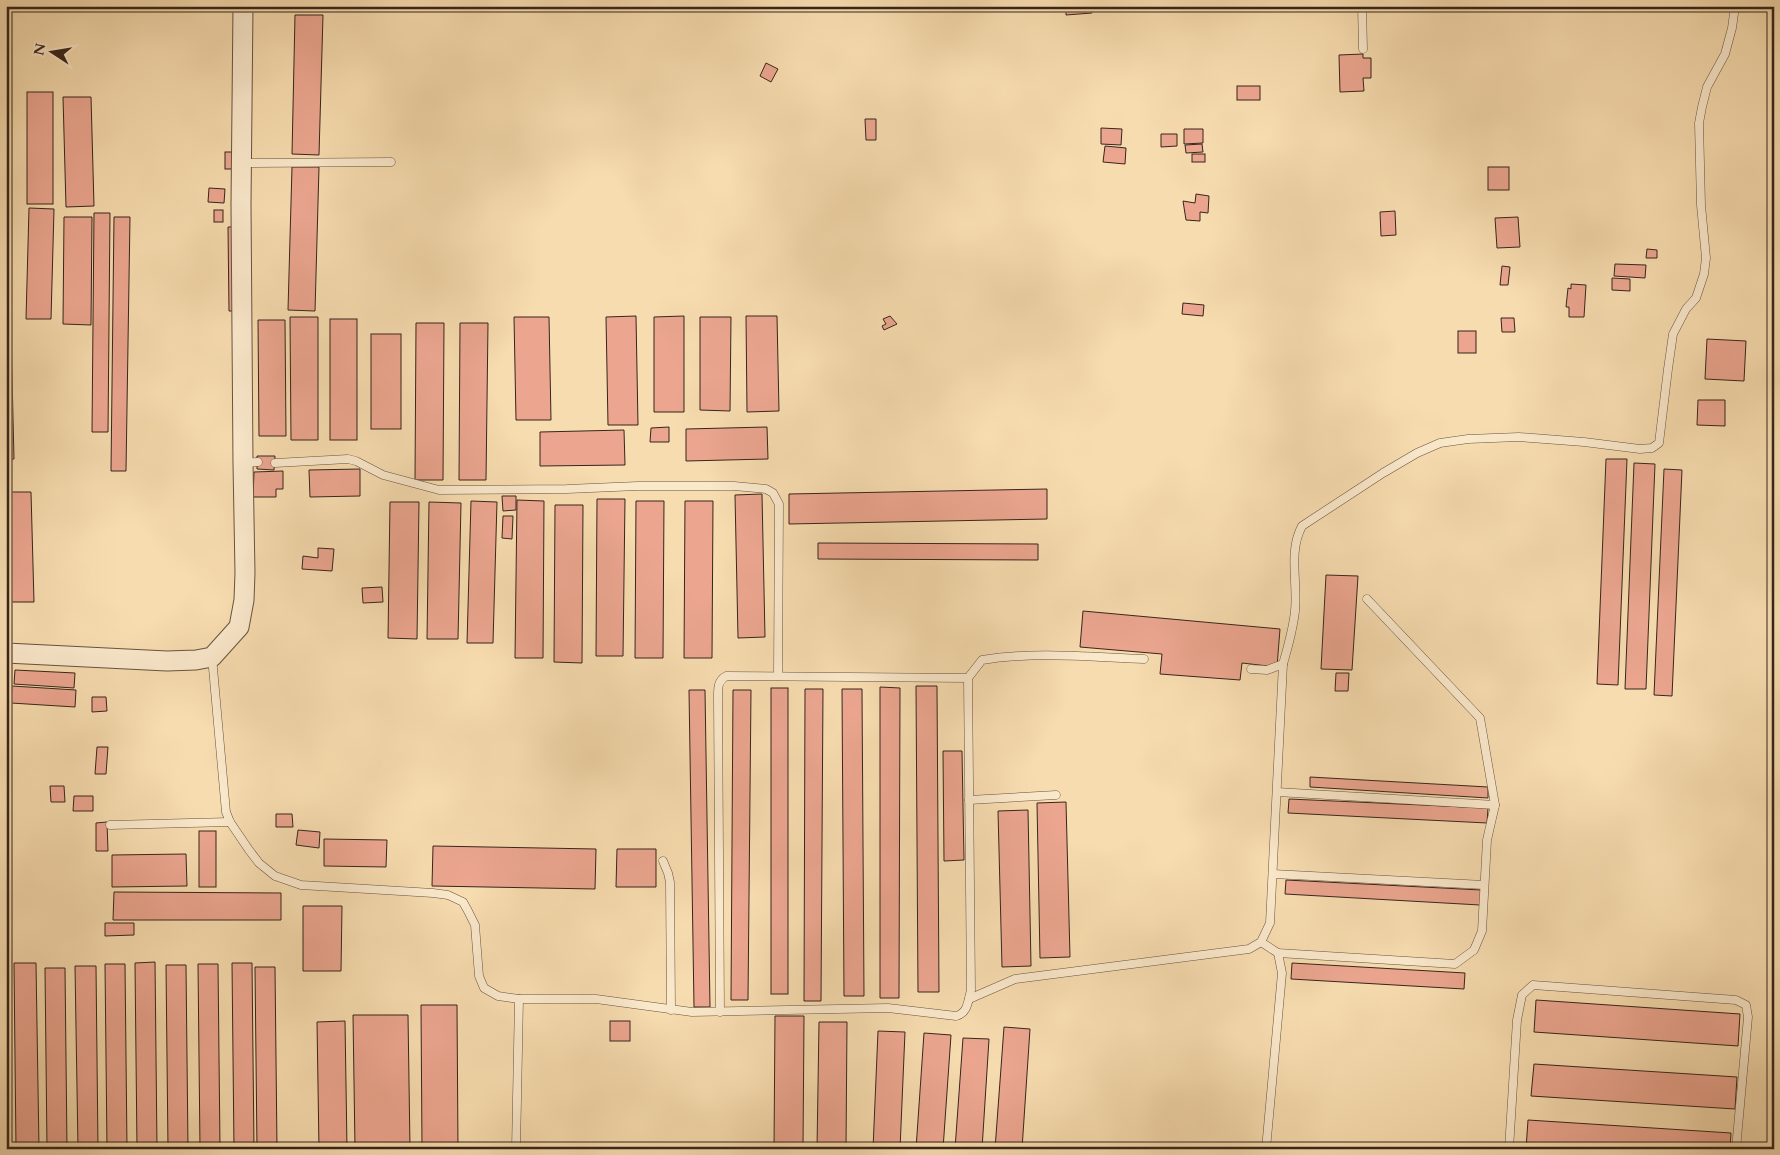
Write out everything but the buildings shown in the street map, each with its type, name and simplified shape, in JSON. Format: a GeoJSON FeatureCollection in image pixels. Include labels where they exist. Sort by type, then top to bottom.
{"type":"FeatureCollection","features":[{"type":"Feature","properties":{"kind":"street"},"geometry":{"type":"LineString","coordinates":[[6,653],[167,661],[212,657],[239,627],[244,600],[250,463],[242,163],[244,6]]}},
{"type":"Feature","properties":{"kind":"lane"},"geometry":{"type":"LineString","coordinates":[[1362,6],[1363,49]]}},
{"type":"Feature","properties":{"kind":"lane"},"geometry":{"type":"LineString","coordinates":[[969,999],[1015,979],[1248,949],[1261,942],[1270,923],[1283,664],[1295,611],[1294,554],[1296,537],[1302,526],[1383,473],[1417,453],[1440,444],[1468,439],[1519,437],[1640,449],[1652,448],[1660,443],[1673,334],[1686,309],[1696,298],[1704,274],[1706,258],[1701,205],[1699,123],[1707,86],[1724,54],[1732,28],[1735,6]]}},
{"type":"Feature","properties":{"kind":"lane"},"geometry":{"type":"LineString","coordinates":[[242,163],[391,162]]}},
{"type":"Feature","properties":{"kind":"lane"},"geometry":{"type":"LineString","coordinates":[[275,463],[348,459],[356,461],[383,475],[407,483],[439,490],[568,489],[638,486],[734,486],[766,489],[773,493],[779,504],[778,676]]}},
{"type":"Feature","properties":{"kind":"lane"},"geometry":{"type":"LineString","coordinates":[[1261,942],[1278,953],[1455,964],[1474,950],[1482,931],[1487,840],[1495,805],[1480,718],[1367,599]]}},
{"type":"Feature","properties":{"kind":"lane"},"geometry":{"type":"LineString","coordinates":[[212,657],[226,812],[230,822],[259,863],[275,876],[301,886],[433,893],[448,895],[462,902],[475,925],[479,976],[484,988],[498,996],[596,999],[671,1010],[720,1012],[815,1008],[888,1008],[956,1016],[962,1014],[968,1007],[971,990],[968,678],[982,660],[999,657],[1063,656],[1144,659]]}},
{"type":"Feature","properties":{"kind":"lane"},"geometry":{"type":"LineString","coordinates":[[1251,669],[1267,670],[1283,664]]}},
{"type":"Feature","properties":{"kind":"lane"},"geometry":{"type":"LineString","coordinates":[[720,1012],[718,684],[721,679],[726,676],[968,678]]}},
{"type":"Feature","properties":{"kind":"lane"},"geometry":{"type":"LineString","coordinates":[[1277,792],[1495,805]]}},
{"type":"Feature","properties":{"kind":"lane"},"geometry":{"type":"LineString","coordinates":[[969,800],[1056,795]]}},
{"type":"Feature","properties":{"kind":"lane"},"geometry":{"type":"LineString","coordinates":[[110,825],[230,822]]}},
{"type":"Feature","properties":{"kind":"lane"},"geometry":{"type":"LineString","coordinates":[[663,861],[670,882],[671,1010]]}},
{"type":"Feature","properties":{"kind":"lane"},"geometry":{"type":"LineString","coordinates":[[1273,874],[1484,885]]}},
{"type":"Feature","properties":{"kind":"lane"},"geometry":{"type":"LineString","coordinates":[[1266,1149],[1282,974],[1278,953]]}},
{"type":"Feature","properties":{"kind":"lane"},"geometry":{"type":"LineString","coordinates":[[1509,1149],[1517,1020],[1522,995],[1533,985],[1736,1000],[1746,1005],[1748,1017],[1736,1149]]}},
{"type":"Feature","properties":{"kind":"lane"},"geometry":{"type":"LineString","coordinates":[[516,1149],[519,998]]}}]}
